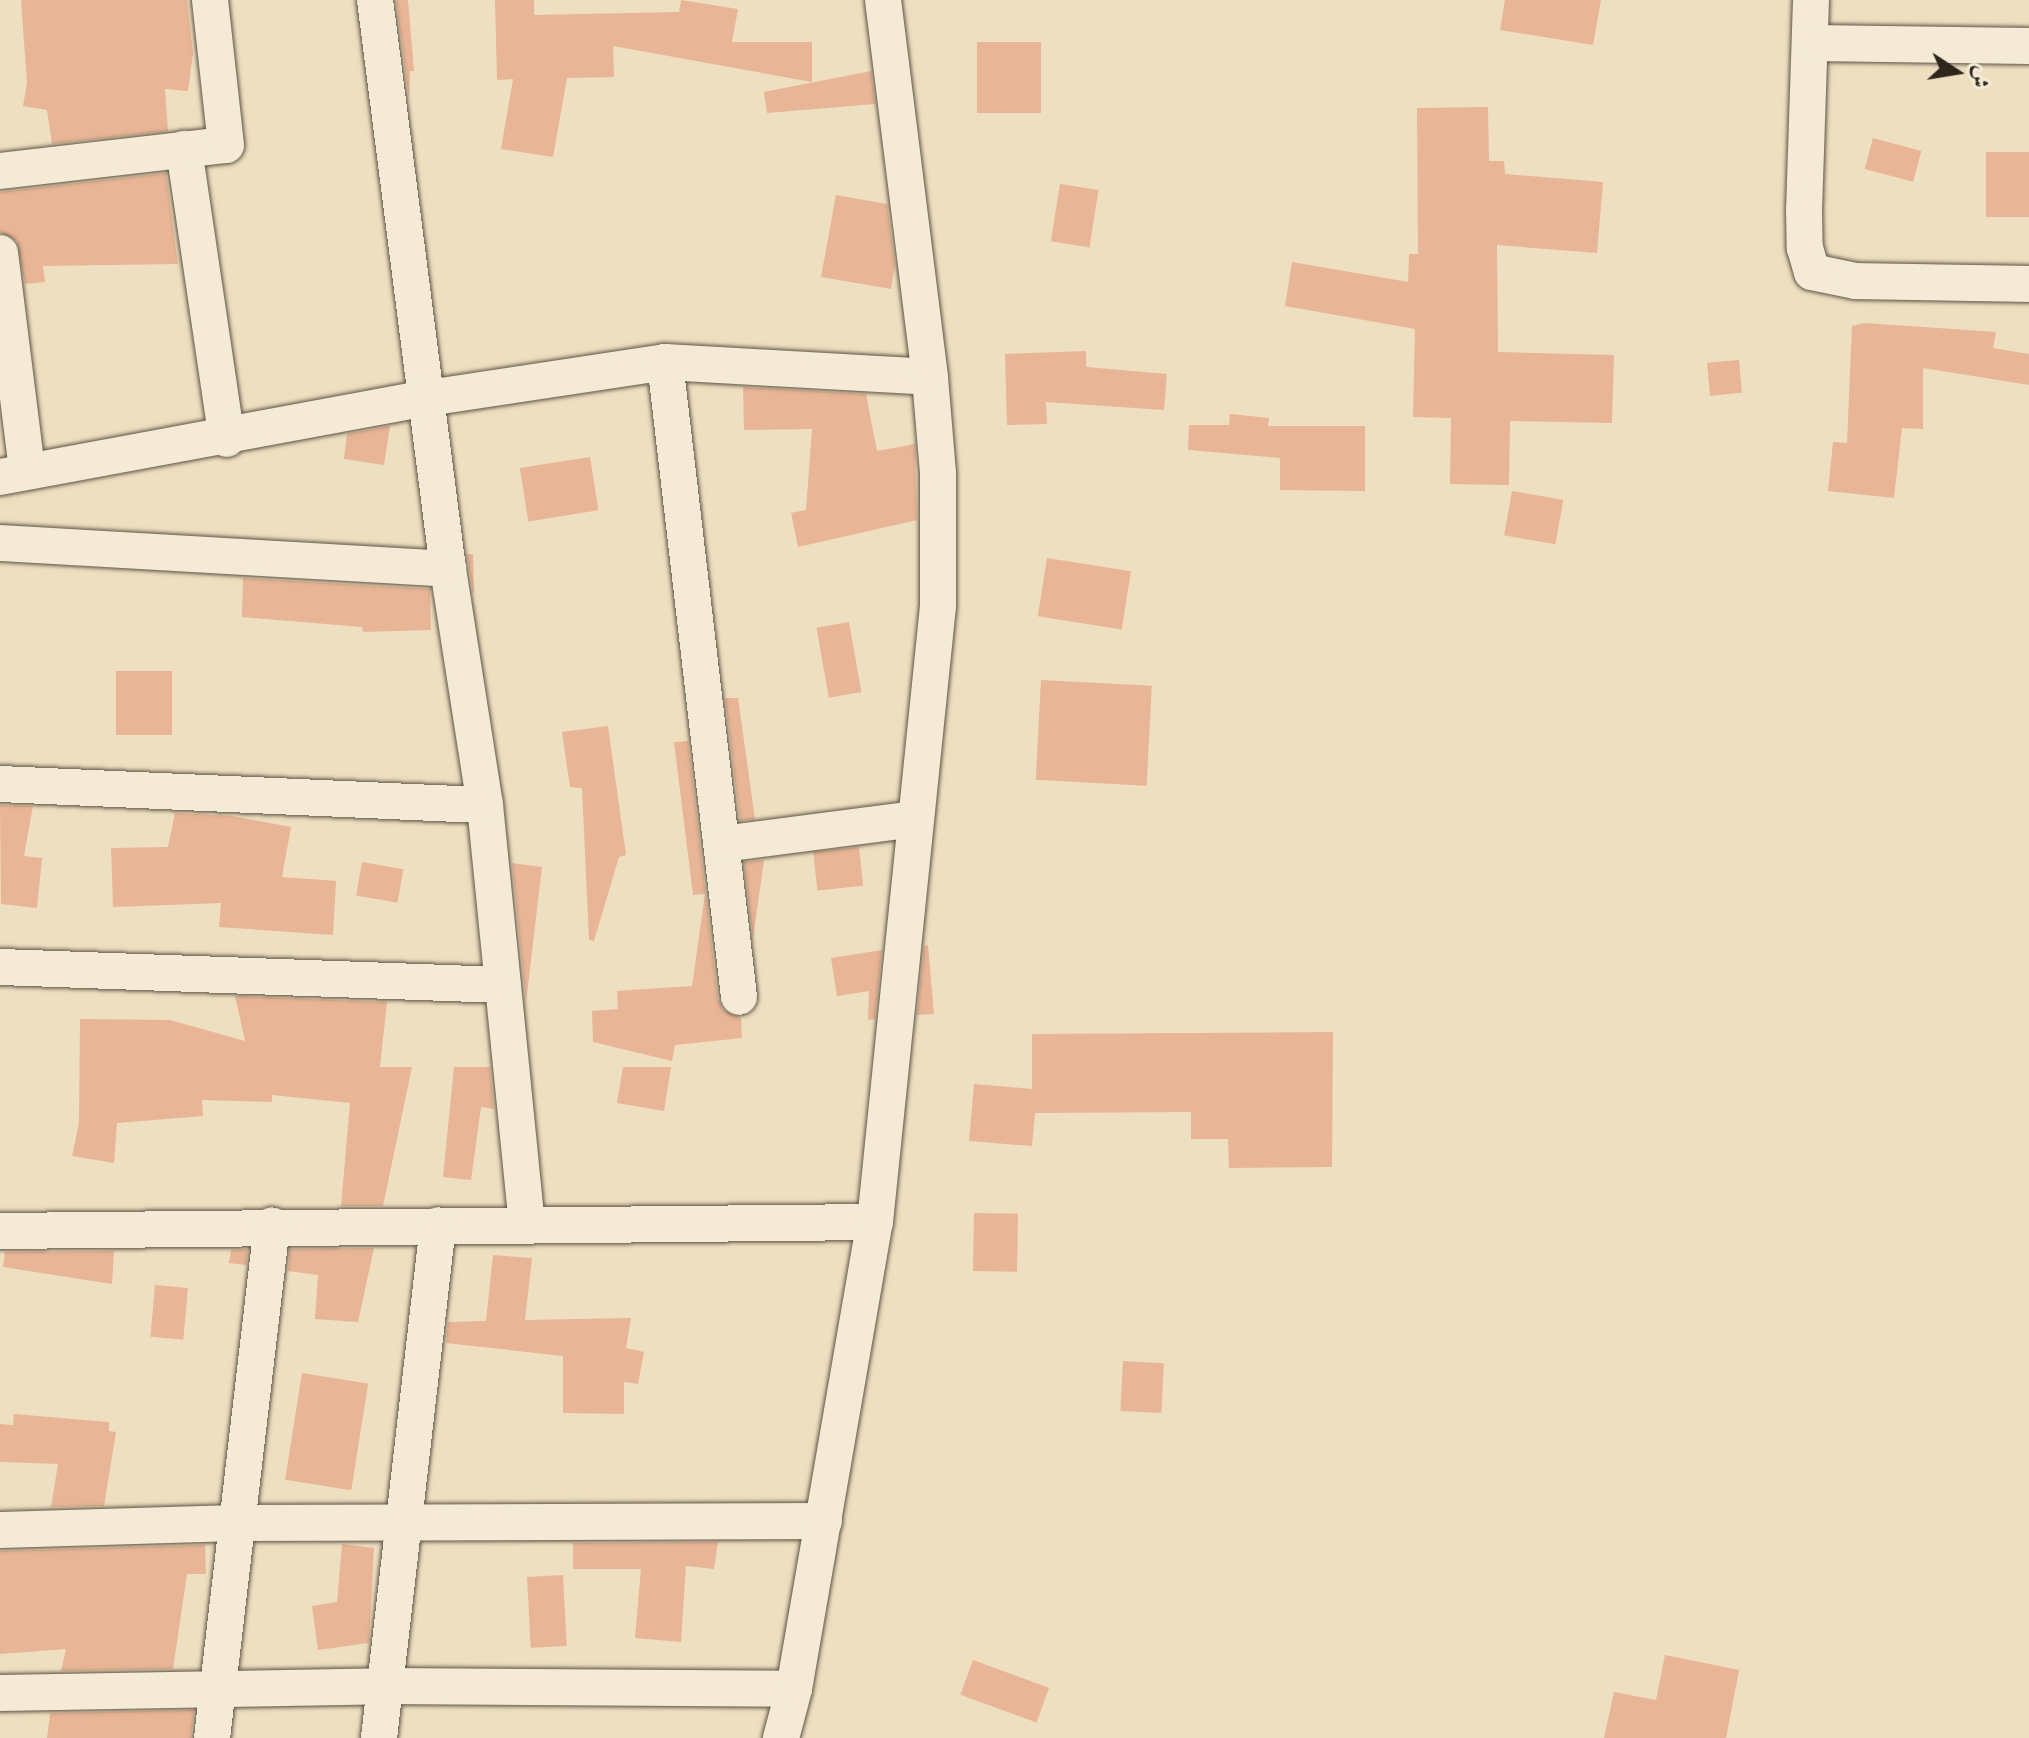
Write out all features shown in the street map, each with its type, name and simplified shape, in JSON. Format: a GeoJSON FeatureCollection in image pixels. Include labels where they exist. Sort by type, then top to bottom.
{"type":"FeatureCollection","features":[{"type":"Feature","properties":{"kind":"street"},"geometry":{"type":"LineString","coordinates":[[0,171],[226,145],[210,0]]}},
{"type":"Feature","properties":{"kind":"street"},"geometry":{"type":"LineString","coordinates":[[375,0],[448,569],[485,805],[527,1225]]}},
{"type":"Feature","properties":{"kind":"street"},"geometry":{"type":"LineString","coordinates":[[781,1738],[794,1689],[875,1222],[938,606],[938,473],[930,377],[883,0]]}},
{"type":"Feature","properties":{"kind":"street"},"geometry":{"type":"LineString","coordinates":[[1811,0],[1812,43],[1804,209],[1805,248],[1812,272],[1856,281],[2029,284]]}},
{"type":"Feature","properties":{"kind":"street"},"geometry":{"type":"LineString","coordinates":[[1812,43],[2029,46]]}},
{"type":"Feature","properties":{"kind":"street"},"geometry":{"type":"LineString","coordinates":[[184,149],[227,439]]}},
{"type":"Feature","properties":{"kind":"street"},"geometry":{"type":"LineString","coordinates":[[0,253],[13,474],[227,439],[428,398],[665,362],[930,377]]}},
{"type":"Feature","properties":{"kind":"street"},"geometry":{"type":"LineString","coordinates":[[665,362],[739,997]]}},
{"type":"Feature","properties":{"kind":"street"},"geometry":{"type":"LineString","coordinates":[[0,543],[448,569]]}},
{"type":"Feature","properties":{"kind":"street"},"geometry":{"type":"LineString","coordinates":[[0,784],[485,805]]}},
{"type":"Feature","properties":{"kind":"street"},"geometry":{"type":"LineString","coordinates":[[722,844],[915,819]]}},
{"type":"Feature","properties":{"kind":"street"},"geometry":{"type":"LineString","coordinates":[[0,967],[503,985]]}},
{"type":"Feature","properties":{"kind":"street"},"geometry":{"type":"LineString","coordinates":[[0,1231],[272,1225],[875,1222]]}},
{"type":"Feature","properties":{"kind":"street"},"geometry":{"type":"LineString","coordinates":[[212,1738],[272,1225]]}},
{"type":"Feature","properties":{"kind":"street"},"geometry":{"type":"LineString","coordinates":[[379,1738],[400,1521],[438,1225]]}},
{"type":"Feature","properties":{"kind":"street"},"geometry":{"type":"LineString","coordinates":[[0,1530],[400,1521],[824,1521]]}},
{"type":"Feature","properties":{"kind":"street"},"geometry":{"type":"LineString","coordinates":[[0,1693],[385,1686],[794,1689]]}},
{"type":"Feature","properties":{"kind":"building"},"geometry":{"type":"Polygon","coordinates":[[[21,0],[187,0],[193,53],[188,91],[165,89],[168,131],[52,144],[47,110],[23,106],[27,83],[21,0]]]}},
{"type":"Feature","properties":{"kind":"building"},"geometry":{"type":"Polygon","coordinates":[[[396,0],[408,0],[414,71],[410,71],[409,99],[396,0]]]}},
{"type":"Feature","properties":{"kind":"building"},"geometry":{"type":"Polygon","coordinates":[[[495,0],[534,0],[534,15],[679,12],[681,0],[738,9],[732,42],[812,42],[812,82],[613,46],[614,77],[567,78],[553,157],[501,149],[513,79],[497,80],[495,0]]]}},
{"type":"Feature","properties":{"kind":"building"},"geometry":{"type":"Polygon","coordinates":[[[1505,0],[1601,0],[1593,45],[1500,30],[1505,0]]]}},
{"type":"Feature","properties":{"kind":"building"},"geometry":{"type":"Polygon","coordinates":[[[977,42],[1041,42],[1041,113],[977,113],[977,42]]]}},
{"type":"Feature","properties":{"kind":"building"},"geometry":{"type":"Polygon","coordinates":[[[871,71],[875,104],[767,113],[764,92],[871,71]]]}},
{"type":"Feature","properties":{"kind":"building"},"geometry":{"type":"Polygon","coordinates":[[[1488,107],[1489,161],[1504,161],[1505,174],[1603,182],[1597,253],[1497,245],[1498,352],[1614,355],[1612,423],[1510,421],[1509,485],[1450,484],[1451,418],[1413,417],[1415,329],[1285,306],[1292,262],[1408,282],[1409,254],[1418,254],[1417,108],[1488,107]]]}},
{"type":"Feature","properties":{"kind":"building"},"geometry":{"type":"Polygon","coordinates":[[[1873,138],[1921,151],[1913,182],[1865,169],[1873,138]]]}},
{"type":"Feature","properties":{"kind":"building"},"geometry":{"type":"Polygon","coordinates":[[[1986,152],[2029,152],[2029,217],[1986,217],[1986,152]]]}},
{"type":"Feature","properties":{"kind":"building"},"geometry":{"type":"Polygon","coordinates":[[[166,173],[178,264],[43,266],[45,282],[25,284],[17,241],[0,232],[0,192],[166,173]]]}},
{"type":"Feature","properties":{"kind":"building"},"geometry":{"type":"Polygon","coordinates":[[[1060,184],[1099,190],[1089,247],[1051,241],[1060,184]]]}},
{"type":"Feature","properties":{"kind":"building"},"geometry":{"type":"Polygon","coordinates":[[[836,195],[887,204],[895,265],[891,289],[821,277],[836,195]]]}},
{"type":"Feature","properties":{"kind":"building"},"geometry":{"type":"Polygon","coordinates":[[[1865,323],[1996,332],[1993,348],[2029,354],[2029,385],[1923,368],[1923,429],[1902,428],[1894,498],[1828,491],[1833,442],[1847,443],[1852,326],[1865,323]]]}},
{"type":"Feature","properties":{"kind":"building"},"geometry":{"type":"Polygon","coordinates":[[[1086,351],[1086,367],[1167,374],[1164,410],[1046,402],[1047,424],[1007,425],[1005,354],[1086,351]]]}},
{"type":"Feature","properties":{"kind":"building"},"geometry":{"type":"Polygon","coordinates":[[[1739,360],[1742,393],[1710,396],[1707,363],[1739,360]]]}},
{"type":"Feature","properties":{"kind":"building"},"geometry":{"type":"Polygon","coordinates":[[[743,387],[866,394],[877,451],[915,444],[917,520],[798,547],[791,513],[806,510],[812,429],[744,430],[743,387]]]}},
{"type":"Feature","properties":{"kind":"building"},"geometry":{"type":"Polygon","coordinates":[[[1230,414],[1269,418],[1268,426],[1365,426],[1365,491],[1280,490],[1280,458],[1188,450],[1189,425],[1229,425],[1230,414]]]}},
{"type":"Feature","properties":{"kind":"building"},"geometry":{"type":"Polygon","coordinates":[[[390,426],[384,465],[344,459],[347,434],[390,426]]]}},
{"type":"Feature","properties":{"kind":"building"},"geometry":{"type":"Polygon","coordinates":[[[590,457],[598,510],[528,521],[520,468],[590,457]]]}},
{"type":"Feature","properties":{"kind":"building"},"geometry":{"type":"Polygon","coordinates":[[[1512,491],[1563,500],[1555,544],[1504,535],[1512,491]]]}},
{"type":"Feature","properties":{"kind":"building"},"geometry":{"type":"Polygon","coordinates":[[[467,554],[473,554],[474,593],[473,593],[467,554]]]}},
{"type":"Feature","properties":{"kind":"building"},"geometry":{"type":"Polygon","coordinates":[[[1047,558],[1131,571],[1122,630],[1038,616],[1047,558]]]}},
{"type":"Feature","properties":{"kind":"building"},"geometry":{"type":"Polygon","coordinates":[[[243,578],[430,589],[431,630],[363,632],[362,627],[242,617],[243,578]]]}},
{"type":"Feature","properties":{"kind":"building"},"geometry":{"type":"Polygon","coordinates":[[[849,622],[861,692],[829,698],[817,628],[849,622]]]}},
{"type":"Feature","properties":{"kind":"building"},"geometry":{"type":"Polygon","coordinates":[[[116,671],[172,671],[172,735],[116,735],[116,671]]]}},
{"type":"Feature","properties":{"kind":"building"},"geometry":{"type":"Polygon","coordinates":[[[1041,680],[1152,686],[1147,786],[1036,780],[1041,680]]]}},
{"type":"Feature","properties":{"kind":"building"},"geometry":{"type":"Polygon","coordinates":[[[725,698],[738,698],[755,819],[740,821],[725,698]]]}},
{"type":"Feature","properties":{"kind":"building"},"geometry":{"type":"Polygon","coordinates":[[[608,726],[626,855],[619,857],[594,941],[589,940],[582,788],[570,787],[562,732],[608,726]]]}},
{"type":"Feature","properties":{"kind":"building"},"geometry":{"type":"Polygon","coordinates":[[[688,741],[718,999],[723,1010],[741,1018],[742,1038],[675,1045],[672,1061],[593,1042],[592,1011],[618,1009],[617,991],[692,986],[705,894],[693,895],[674,742],[688,741]]]}},
{"type":"Feature","properties":{"kind":"building"},"geometry":{"type":"Polygon","coordinates":[[[0,805],[33,806],[24,856],[42,858],[37,908],[1,904],[0,805]]]}},
{"type":"Feature","properties":{"kind":"building"},"geometry":{"type":"Polygon","coordinates":[[[175,813],[232,816],[291,827],[282,877],[336,881],[333,935],[219,927],[221,903],[113,907],[111,848],[168,847],[175,813]]]}},
{"type":"Feature","properties":{"kind":"building"},"geometry":{"type":"Polygon","coordinates":[[[859,847],[863,886],[817,891],[813,852],[859,847]]]}},
{"type":"Feature","properties":{"kind":"building"},"geometry":{"type":"Polygon","coordinates":[[[764,860],[753,939],[744,862],[764,860]]]}},
{"type":"Feature","properties":{"kind":"building"},"geometry":{"type":"Polygon","coordinates":[[[362,862],[403,869],[397,903],[356,895],[362,862]]]}},
{"type":"Feature","properties":{"kind":"building"},"geometry":{"type":"Polygon","coordinates":[[[512,863],[542,867],[526,1002],[512,863]]]}},
{"type":"Feature","properties":{"kind":"building"},"geometry":{"type":"Polygon","coordinates":[[[928,945],[934,1014],[917,1015],[924,946],[928,945]]]}},
{"type":"Feature","properties":{"kind":"building"},"geometry":{"type":"Polygon","coordinates":[[[882,950],[875,1019],[868,1020],[869,991],[837,996],[831,958],[882,950]]]}},
{"type":"Feature","properties":{"kind":"building"},"geometry":{"type":"Polygon","coordinates":[[[235,996],[387,1002],[380,1067],[412,1067],[383,1206],[341,1206],[350,1103],[272,1095],[272,1102],[202,1100],[203,1116],[117,1123],[114,1163],[72,1156],[79,1123],[80,1019],[170,1020],[245,1041],[235,996]]]}},
{"type":"Feature","properties":{"kind":"building"},"geometry":{"type":"Polygon","coordinates":[[[1333,1032],[1332,1167],[1229,1168],[1228,1139],[1191,1139],[1191,1112],[1035,1113],[1032,1146],[969,1141],[974,1084],[1032,1089],[1032,1034],[1333,1032]]]}},
{"type":"Feature","properties":{"kind":"building"},"geometry":{"type":"Polygon","coordinates":[[[454,1067],[490,1067],[494,1109],[481,1107],[471,1180],[443,1177],[454,1067]]]}},
{"type":"Feature","properties":{"kind":"building"},"geometry":{"type":"Polygon","coordinates":[[[623,1067],[671,1067],[664,1111],[617,1103],[623,1067]]]}},
{"type":"Feature","properties":{"kind":"building"},"geometry":{"type":"Polygon","coordinates":[[[974,1213],[1018,1214],[1017,1272],[973,1271],[974,1213]]]}},
{"type":"Feature","properties":{"kind":"building"},"geometry":{"type":"Polygon","coordinates":[[[374,1248],[358,1322],[315,1319],[318,1275],[288,1271],[290,1249],[374,1248]]]}},
{"type":"Feature","properties":{"kind":"building"},"geometry":{"type":"Polygon","coordinates":[[[248,1249],[246,1265],[229,1263],[231,1250],[248,1249]]]}},
{"type":"Feature","properties":{"kind":"building"},"geometry":{"type":"Polygon","coordinates":[[[114,1251],[112,1284],[3,1267],[5,1252],[114,1251]]]}},
{"type":"Feature","properties":{"kind":"building"},"geometry":{"type":"Polygon","coordinates":[[[493,1255],[532,1258],[525,1320],[631,1318],[626,1348],[644,1352],[638,1384],[624,1382],[624,1414],[563,1413],[563,1356],[446,1343],[448,1322],[486,1321],[493,1255]]]}},
{"type":"Feature","properties":{"kind":"building"},"geometry":{"type":"Polygon","coordinates":[[[155,1285],[188,1288],[183,1340],[150,1337],[155,1285]]]}},
{"type":"Feature","properties":{"kind":"building"},"geometry":{"type":"Polygon","coordinates":[[[1123,1361],[1164,1363],[1161,1413],[1120,1411],[1123,1361]]]}},
{"type":"Feature","properties":{"kind":"building"},"geometry":{"type":"Polygon","coordinates":[[[302,1373],[368,1383],[351,1490],[285,1480],[302,1373]]]}},
{"type":"Feature","properties":{"kind":"building"},"geometry":{"type":"Polygon","coordinates":[[[14,1414],[109,1422],[109,1431],[116,1432],[104,1506],[51,1507],[58,1464],[0,1462],[0,1424],[13,1425],[14,1414]]]}},
{"type":"Feature","properties":{"kind":"building"},"geometry":{"type":"Polygon","coordinates":[[[718,1542],[714,1569],[686,1566],[681,1642],[635,1638],[641,1569],[573,1569],[573,1543],[718,1542]]]}},
{"type":"Feature","properties":{"kind":"building"},"geometry":{"type":"Polygon","coordinates":[[[342,1544],[374,1548],[369,1643],[318,1650],[312,1606],[337,1602],[342,1544]]]}},
{"type":"Feature","properties":{"kind":"building"},"geometry":{"type":"Polygon","coordinates":[[[205,1545],[206,1574],[187,1574],[173,1669],[61,1671],[66,1649],[0,1654],[0,1551],[205,1545]]]}},
{"type":"Feature","properties":{"kind":"building"},"geometry":{"type":"Polygon","coordinates":[[[563,1575],[567,1646],[531,1648],[527,1577],[563,1575]]]}},
{"type":"Feature","properties":{"kind":"building"},"geometry":{"type":"Polygon","coordinates":[[[1665,1655],[1739,1670],[1726,1738],[1604,1738],[1614,1692],[1656,1700],[1665,1655]]]}},
{"type":"Feature","properties":{"kind":"building"},"geometry":{"type":"Polygon","coordinates":[[[973,1660],[1049,1688],[1036,1722],[960,1695],[973,1660]]]}},
{"type":"Feature","properties":{"kind":"building"},"geometry":{"type":"Polygon","coordinates":[[[194,1710],[191,1738],[47,1738],[50,1713],[194,1710]]]}}]}
